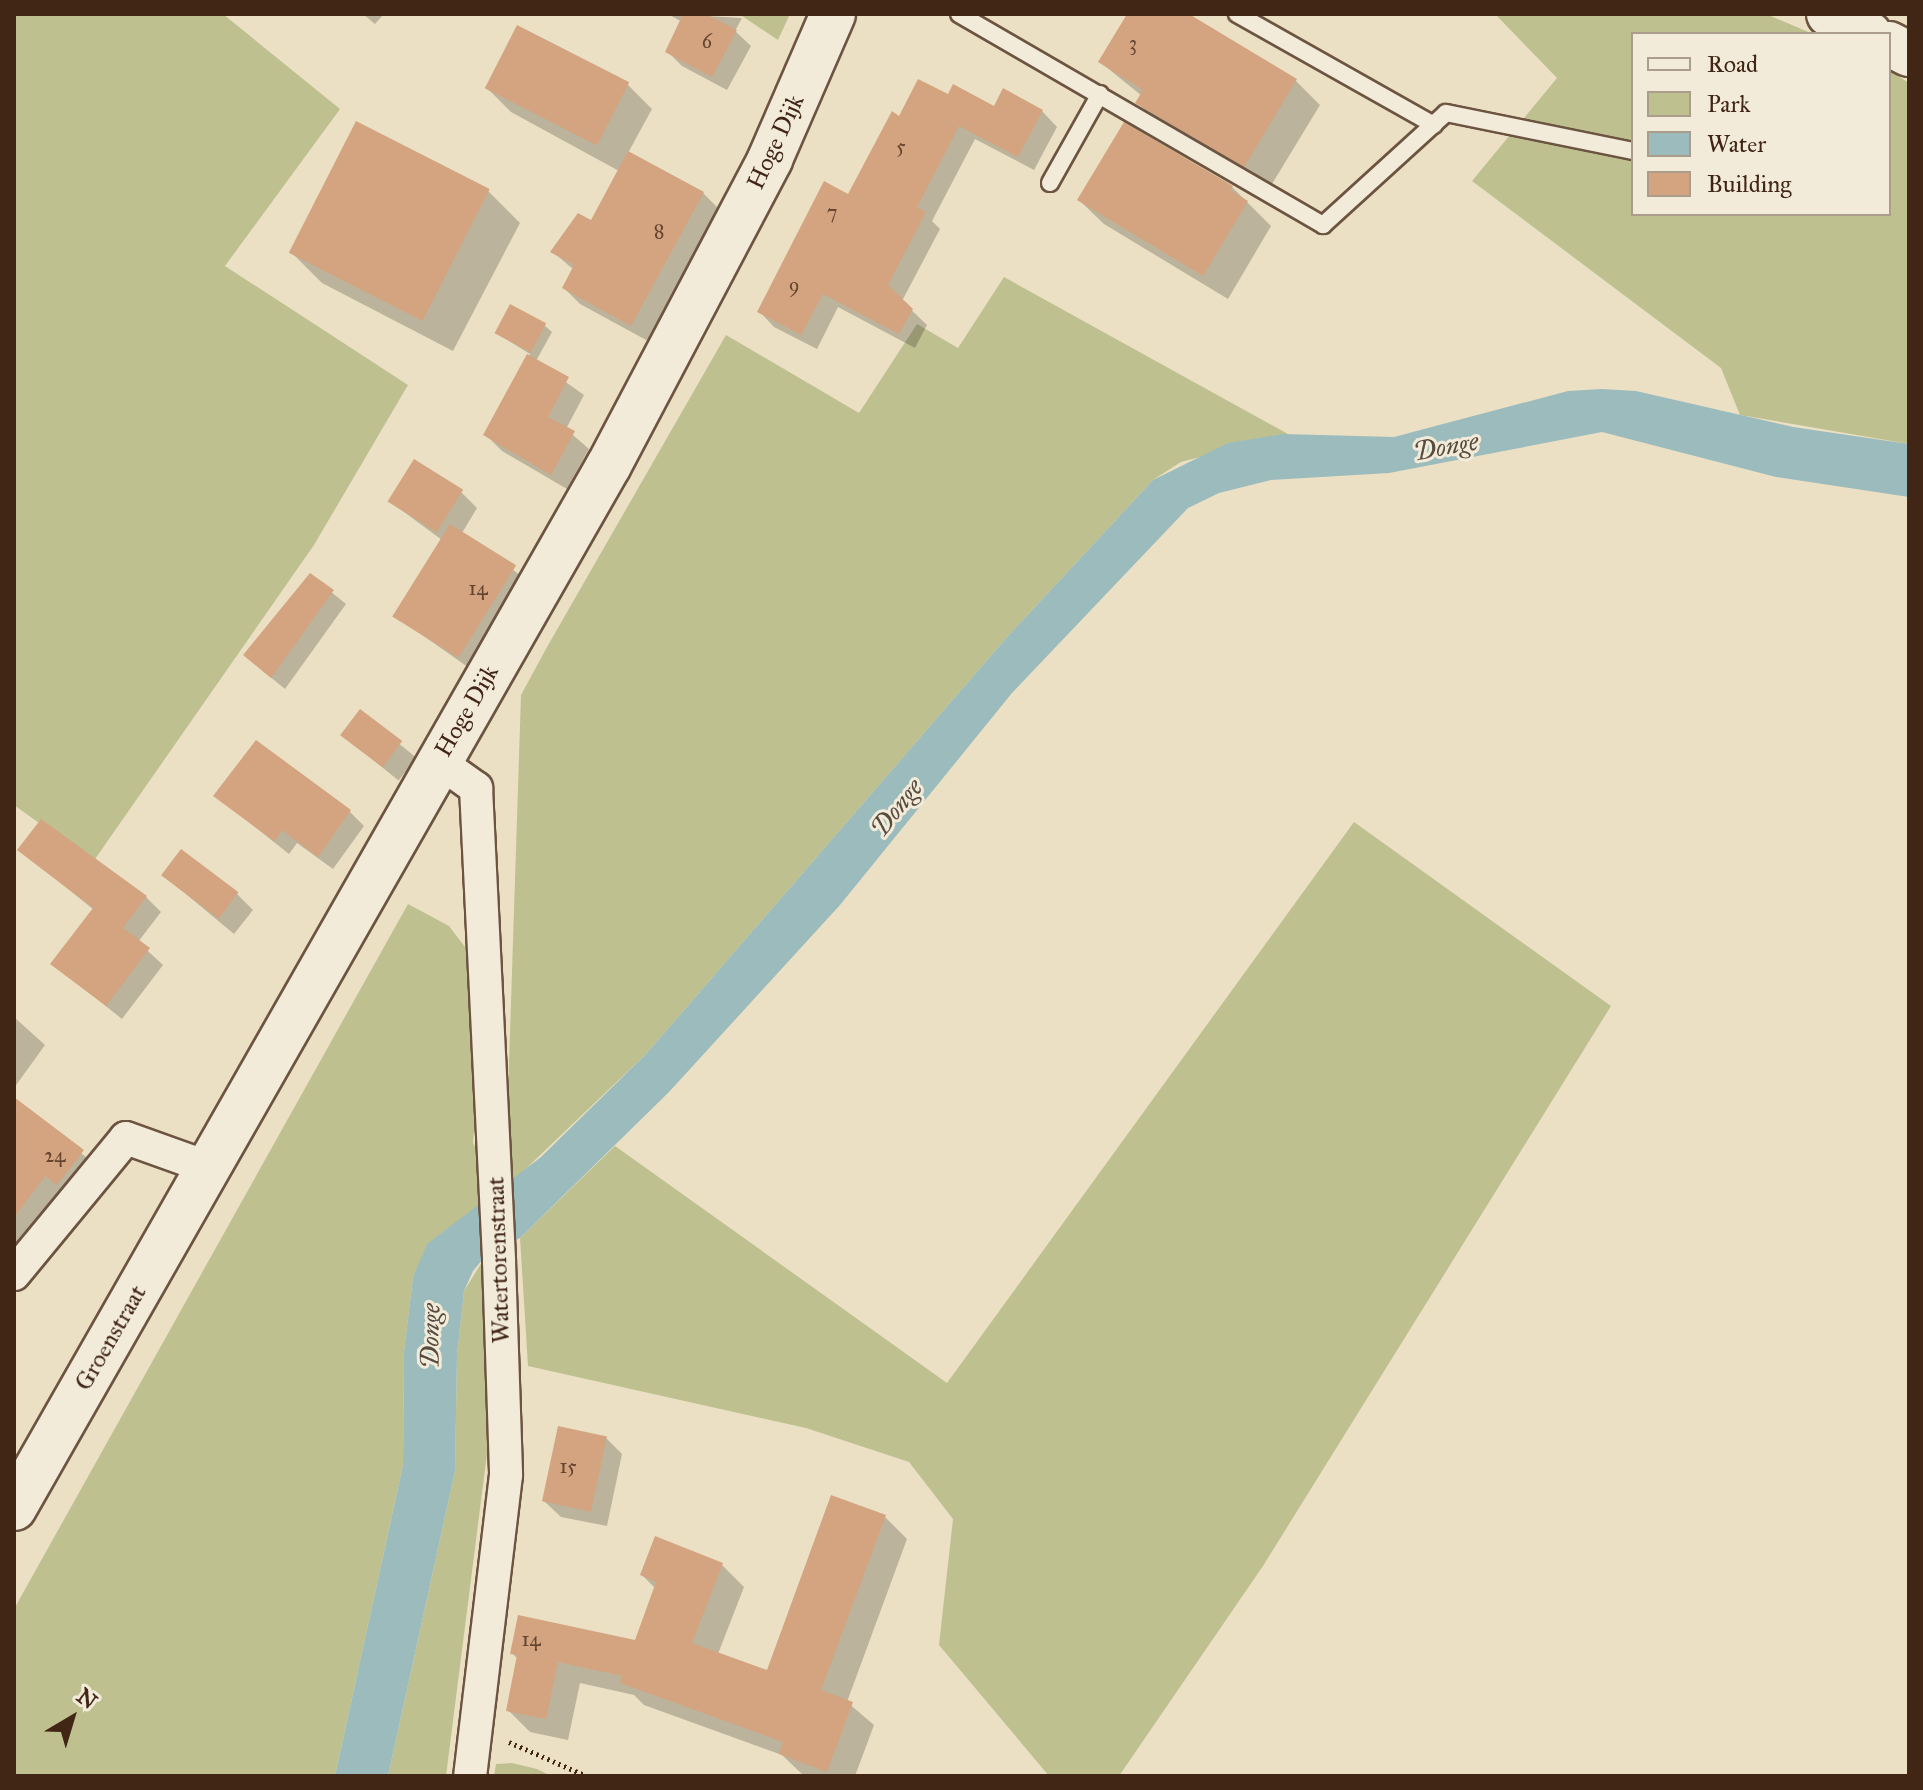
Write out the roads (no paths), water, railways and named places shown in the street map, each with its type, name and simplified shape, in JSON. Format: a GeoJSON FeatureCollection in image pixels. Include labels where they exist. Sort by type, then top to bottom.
{"type":"FeatureCollection","features":[{"type":"Feature","properties":{"kind":"street","name":"Hoge Dijk"},"geometry":{"type":"LineString","coordinates":[[207,1167],[698,300],[770,159],[833,14]]}},
{"type":"Feature","properties":{"kind":"street"},"geometry":{"type":"LineString","coordinates":[[1829,14],[1865,32]]}},
{"type":"Feature","properties":{"kind":"street"},"geometry":{"type":"LineString","coordinates":[[1891,45],[1909,54]]}},
{"type":"Feature","properties":{"kind":"street","name":"Watertorenstraat"},"geometry":{"type":"LineString","coordinates":[[438,761],[476,788],[497,1186],[506,1475],[470,1776]]}},
{"type":"Feature","properties":{"kind":"street"},"geometry":{"type":"LineString","coordinates":[[14,1274],[126,1138],[207,1167]]}},
{"type":"Feature","properties":{"kind":"street","name":"Groenstraat"},"geometry":{"type":"LineString","coordinates":[[14,1508],[207,1167]]}},
{"type":"Feature","properties":{"kind":"lane"},"geometry":{"type":"LineString","coordinates":[[959,14],[1323,225],[1446,113],[1631,151]]}},
{"type":"Feature","properties":{"kind":"lane"},"geometry":{"type":"LineString","coordinates":[[1237,14],[1434,125]]}},
{"type":"Feature","properties":{"kind":"lane"},"geometry":{"type":"LineString","coordinates":[[1050,183],[1100,94]]}},
{"type":"Feature","properties":{"kind":"water","name":"Donge"},"geometry":{"type":"Polygon","coordinates":[[[1568,391],[1636,391],[1793,427],[1909,444],[1909,497],[1776,477],[1602,432],[1389,473],[1271,480],[1219,493],[1188,508],[1012,693],[840,905],[669,1092],[520,1238],[487,1254],[473,1271],[464,1291],[457,1355],[455,1471],[388,1776],[335,1776],[403,1465],[404,1352],[413,1277],[427,1244],[541,1157],[647,1053],[1008,636],[1153,480],[1228,443],[1283,434],[1394,437],[1568,391]]]}}]}
